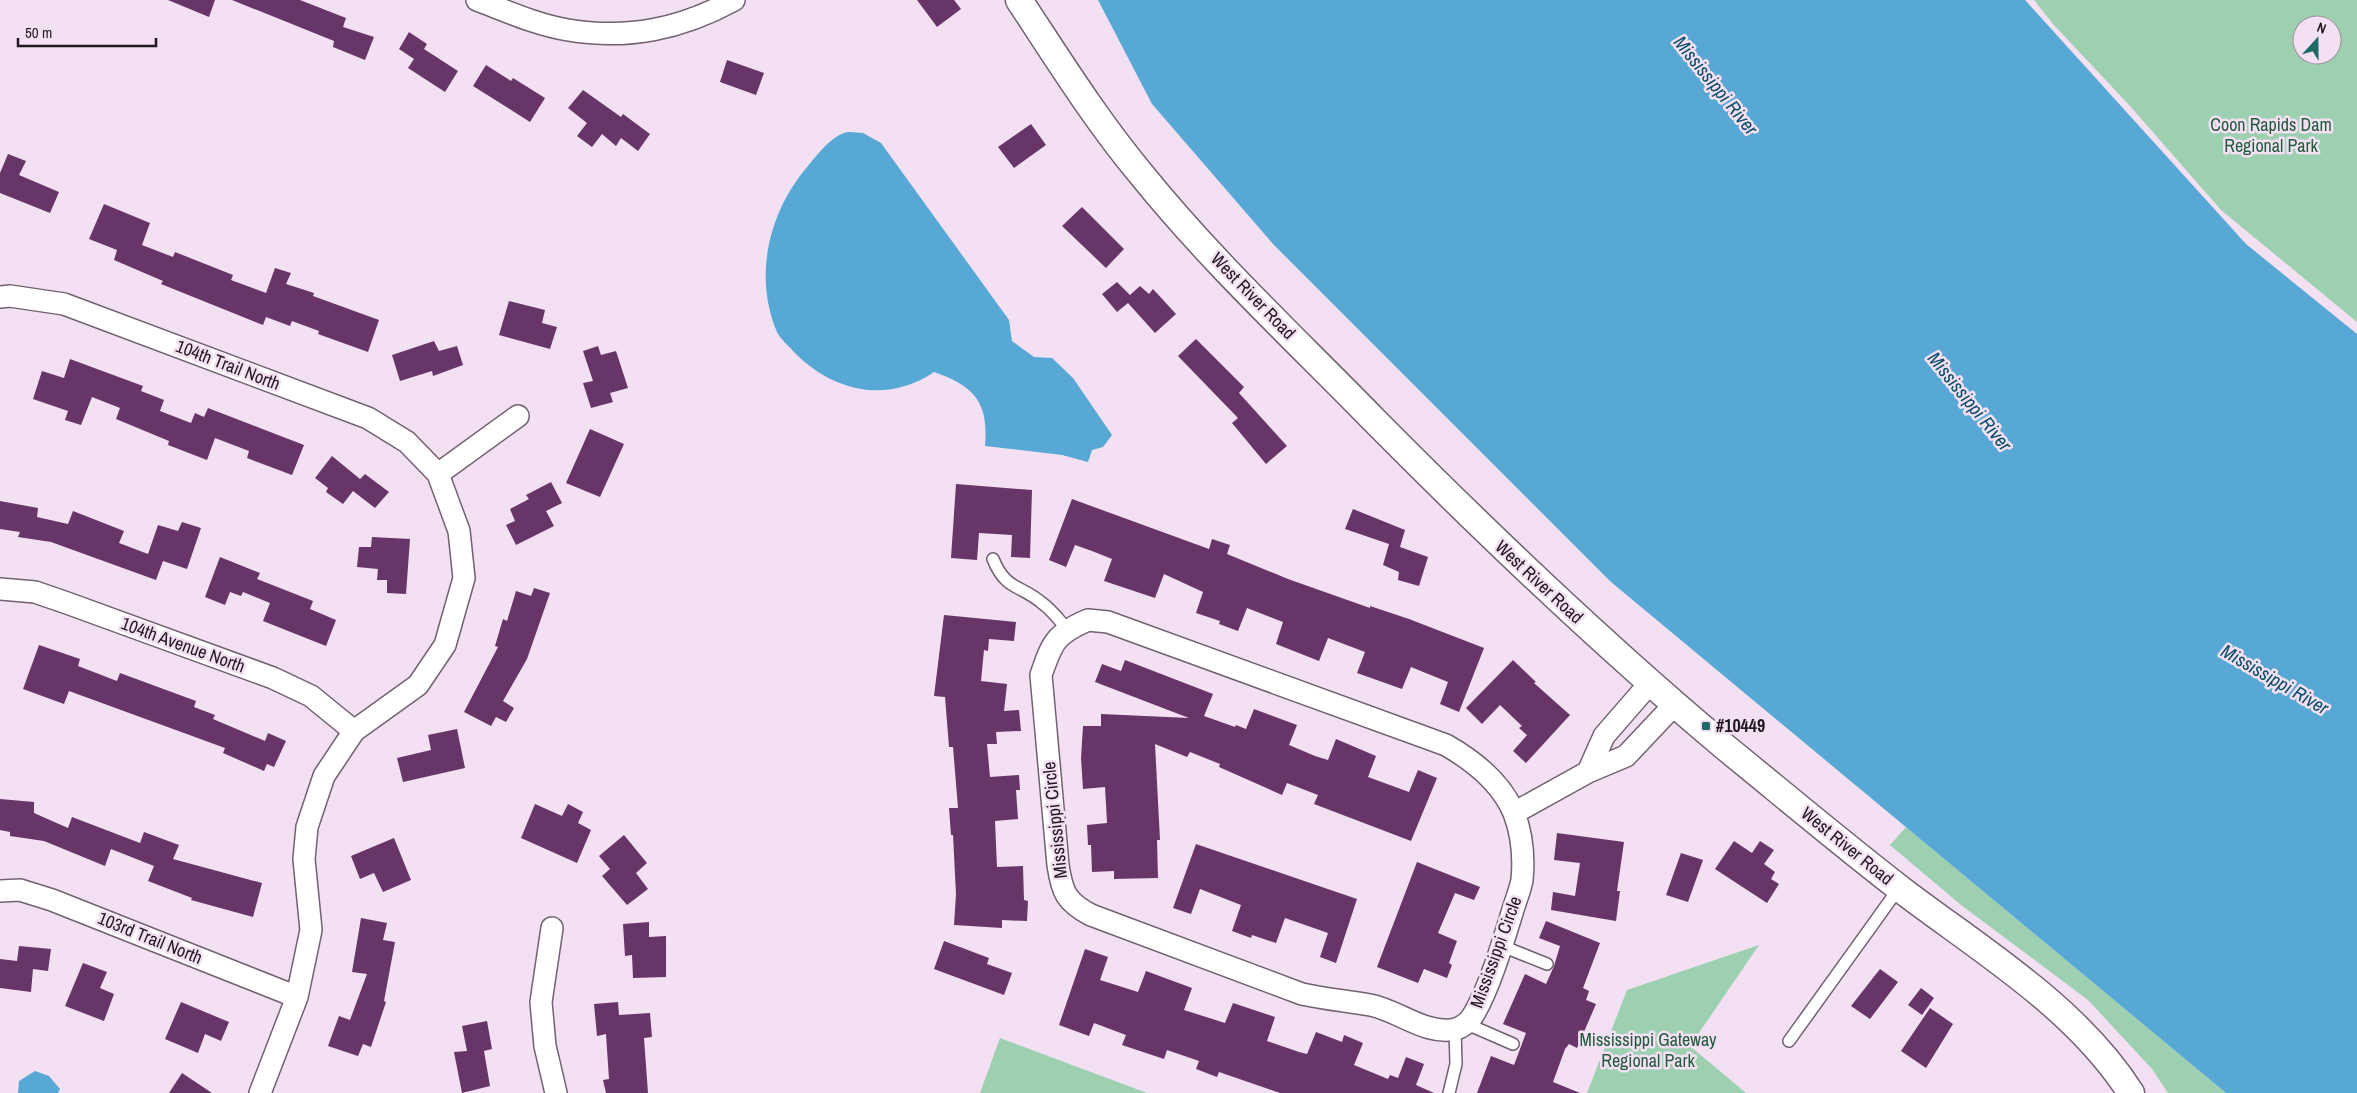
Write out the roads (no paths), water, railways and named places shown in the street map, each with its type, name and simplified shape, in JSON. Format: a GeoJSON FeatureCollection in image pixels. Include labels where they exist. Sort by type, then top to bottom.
{"type":"FeatureCollection","features":[{"type":"Feature","properties":{"kind":"street"},"geometry":{"type":"LineString","coordinates":[[477,0],[567,30],[617,35],[665,29],[706,16],[734,0]]}},
{"type":"Feature","properties":{"kind":"street","name":"West River Road"},"geometry":{"type":"LineString","coordinates":[[1019,0],[1083,97],[1120,149],[1157,194],[1216,258],[1500,546],[1675,704],[1899,888],[2029,986],[2078,1026],[2103,1054],[2131,1093]]}},
{"type":"Feature","properties":{"kind":"street","name":"104th Trail North"},"geometry":{"type":"LineString","coordinates":[[0,297],[10,296],[64,304],[368,418],[407,442],[438,474]]}},
{"type":"Feature","properties":{"kind":"street"},"geometry":{"type":"LineString","coordinates":[[260,1093],[297,997],[311,930],[304,858],[306,827],[324,776],[354,731],[418,685],[445,645],[456,613],[464,578],[459,531],[438,474],[518,416]]}},
{"type":"Feature","properties":{"kind":"street","name":"104th Avenue North"},"geometry":{"type":"LineString","coordinates":[[0,588],[35,592],[273,678],[310,696],[354,731]]}},
{"type":"Feature","properties":{"kind":"street","name":"Mississippi Circle"},"geometry":{"type":"LineString","coordinates":[[1088,620],[1108,622],[1446,745],[1472,760],[1494,781],[1514,813],[1523,854],[1522,882],[1502,946],[1476,1012],[1461,1026],[1439,1030],[1371,1005],[1338,1002],[1302,994],[1091,915],[1077,908],[1067,898],[1061,885],[1058,865],[1041,674],[1051,647],[1067,629],[1088,620]]}},
{"type":"Feature","properties":{"kind":"street"},"geometry":{"type":"LineString","coordinates":[[1588,772],[1604,736],[1650,683]]}},
{"type":"Feature","properties":{"kind":"street"},"geometry":{"type":"LineString","coordinates":[[1514,813],[1588,772],[1626,756],[1675,704]]}},
{"type":"Feature","properties":{"kind":"street","name":"103rd Trail North"},"geometry":{"type":"LineString","coordinates":[[0,891],[20,890],[52,900],[297,997]]}},
{"type":"Feature","properties":{"kind":"street"},"geometry":{"type":"LineString","coordinates":[[552,928],[542,1002],[545,1046],[556,1093]]}},
{"type":"Feature","properties":{"kind":"lane"},"geometry":{"type":"LineString","coordinates":[[993,560],[999,575],[1008,583],[1041,601],[1067,629]]}},
{"type":"Feature","properties":{"kind":"lane"},"geometry":{"type":"LineString","coordinates":[[1788,1041],[1899,888]]}},
{"type":"Feature","properties":{"kind":"lane"},"geometry":{"type":"LineString","coordinates":[[1502,946],[1548,964]]}},
{"type":"Feature","properties":{"kind":"lane"},"geometry":{"type":"LineString","coordinates":[[1449,1093],[1456,1064],[1461,1026],[1513,1044]]}},
{"type":"Feature","properties":{"kind":"water","name":"Mississippi River"},"geometry":{"type":"Polygon","coordinates":[[[1098,0],[2025,0],[2246,244],[2357,334],[2357,1093],[2226,1093],[1611,582],[1273,244],[1152,104],[1098,0]]]}},
{"type":"Feature","properties":{"kind":"water"},"geometry":{"type":"Polygon","coordinates":[[[844,133],[863,133],[881,143],[1009,320],[1012,341],[1034,357],[1052,358],[1073,378],[1112,435],[1103,447],[1092,450],[1088,462],[1062,455],[985,446],[986,431],[981,407],[969,390],[948,377],[934,372],[916,382],[898,388],[861,389],[826,377],[809,366],[778,335],[770,311],[766,289],[766,267],[769,245],[783,203],[794,184],[811,162],[834,138],[844,133]]]}},
{"type":"Feature","properties":{"kind":"water"},"geometry":{"type":"Polygon","coordinates":[[[35,1071],[49,1076],[60,1089],[58,1093],[18,1093],[19,1081],[35,1071]]]}},
{"type":"Feature","properties":{"kind":"place","name":"#10449"},"geometry":{"type":"Point","coordinates":[1706,726]}},
{"type":"Feature","properties":{"kind":"park label","name":"Coon Rapids Dam Regional Park"},"geometry":{"type":"Point","coordinates":[2271,135]}},
{"type":"Feature","properties":{"kind":"park label","name":"Mississippi Gateway Regional Park"},"geometry":{"type":"Point","coordinates":[1648,1050]}}]}
